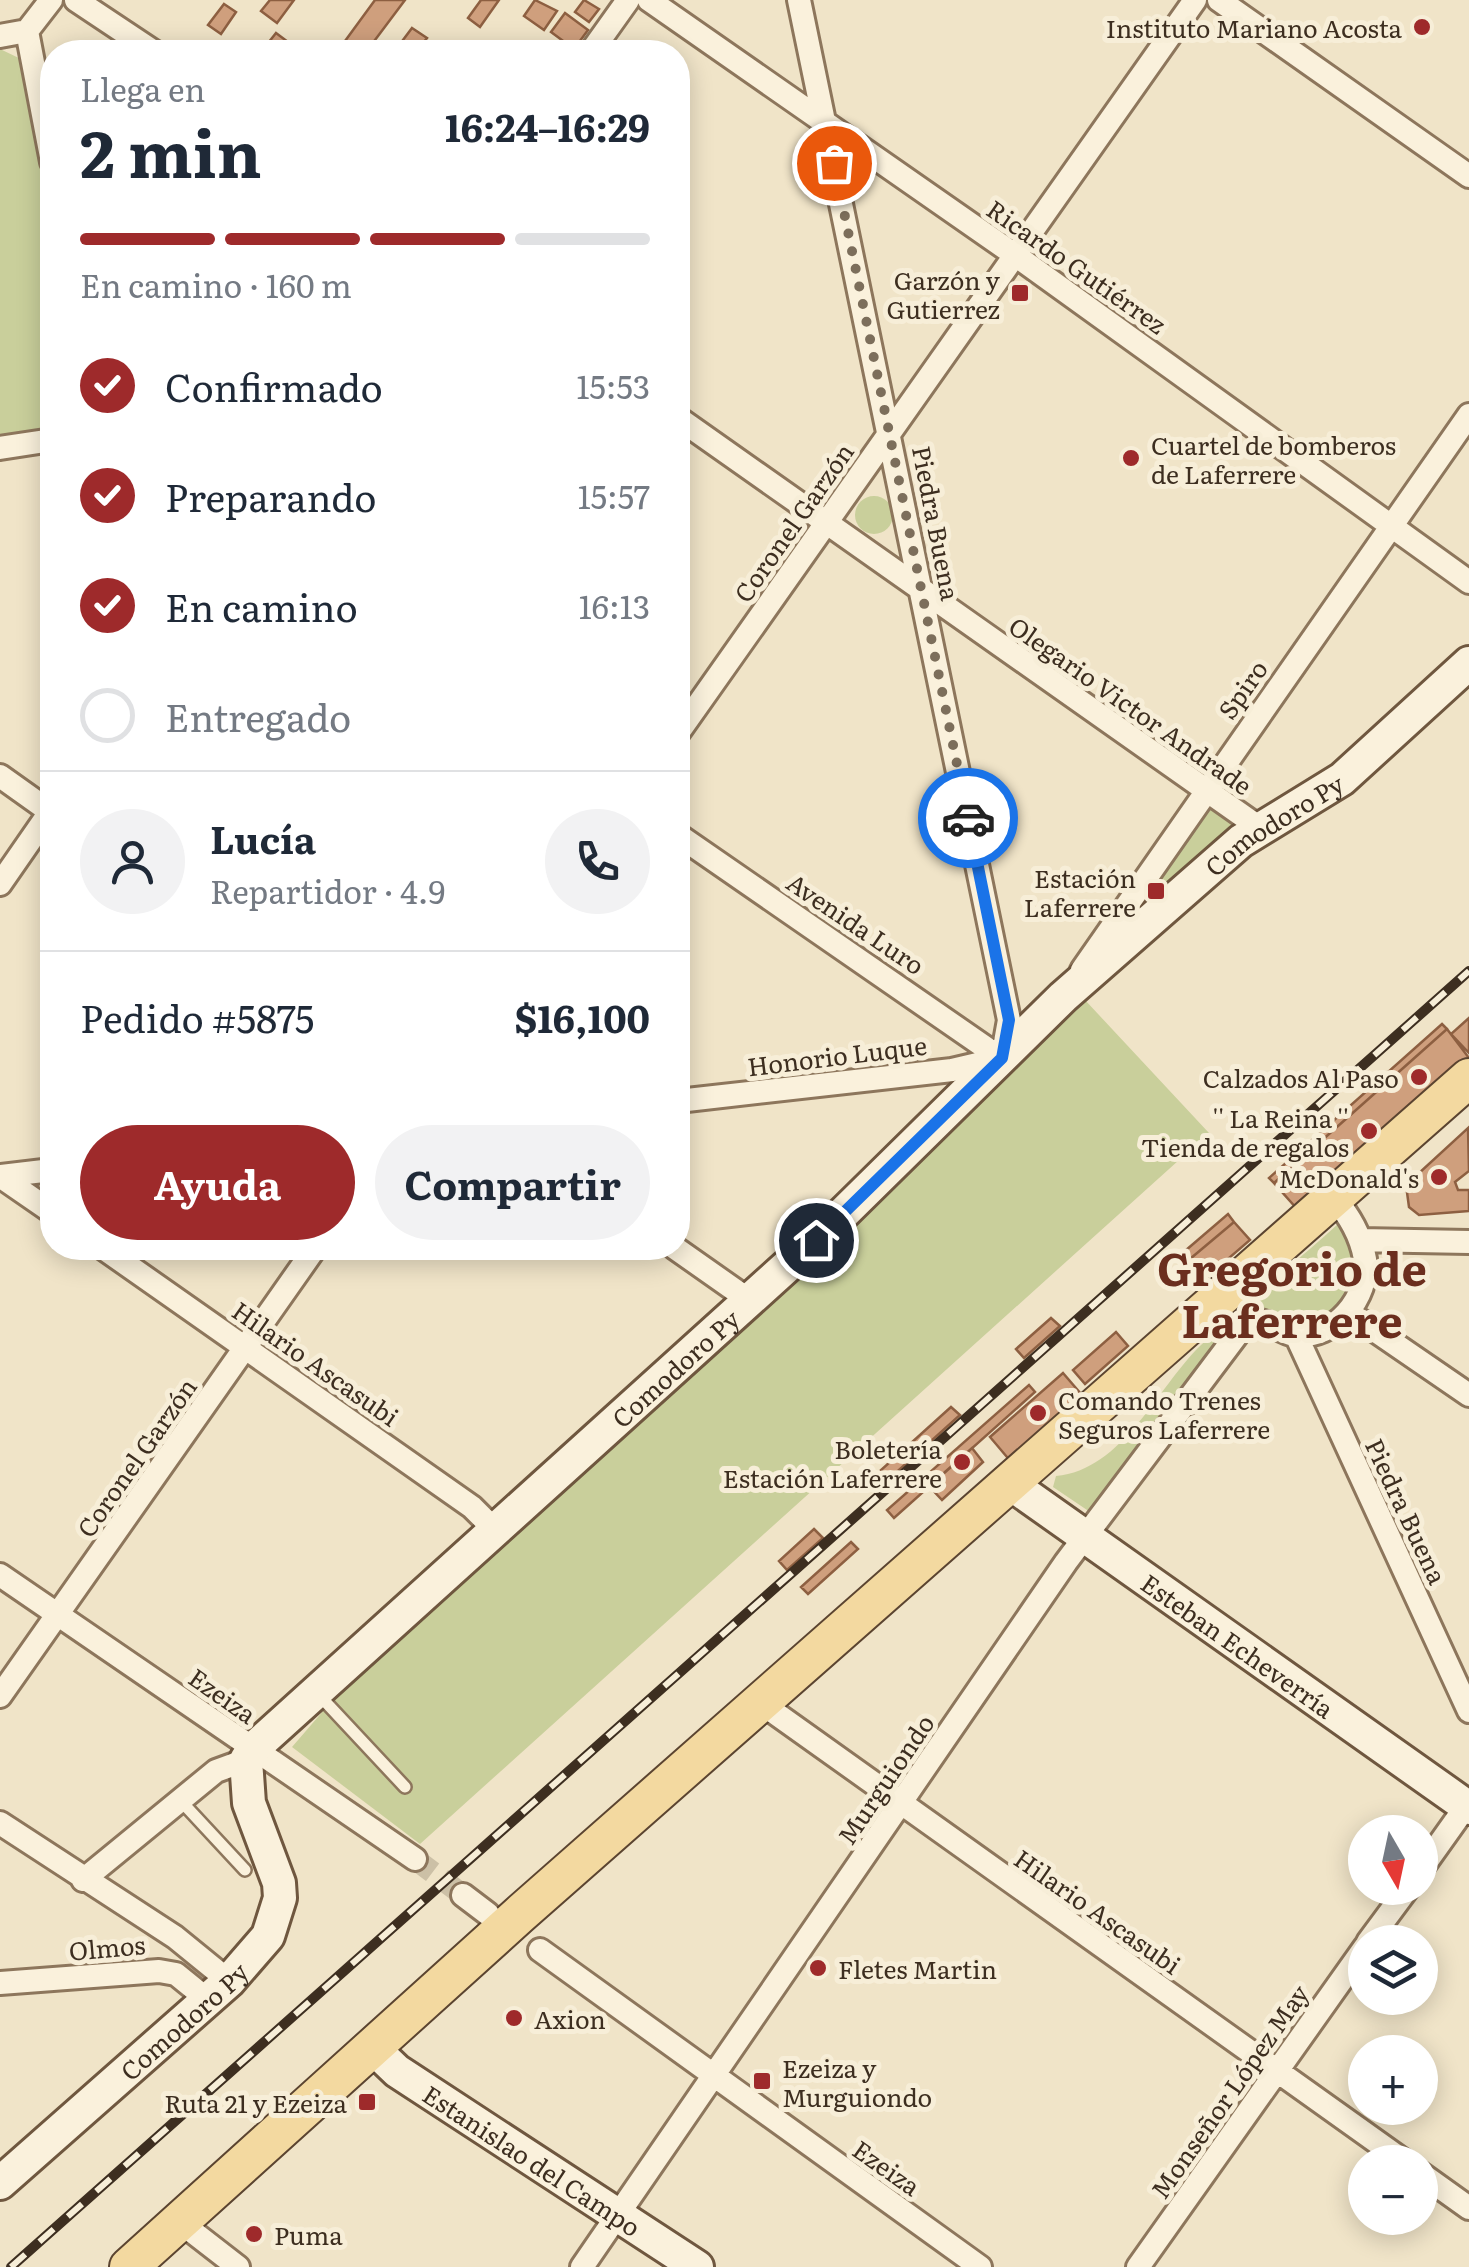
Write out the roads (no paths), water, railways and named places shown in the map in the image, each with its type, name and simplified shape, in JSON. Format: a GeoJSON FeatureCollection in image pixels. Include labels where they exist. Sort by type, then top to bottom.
{"type":"FeatureCollection","features":[{"type":"Feature","properties":{"kind":"main road","name":"Comodoro Py"},"geometry":{"type":"LineString","coordinates":[[0,2184],[219,1990],[268,1936],[280,1898],[275,1864],[249,1802],[249,1754],[749,1300],[1063,996],[1260,828],[1342,779],[1469,664]]}},
{"type":"Feature","properties":{"kind":"main road"},"geometry":{"type":"LineString","coordinates":[[129,2267],[373,2048],[504,1914],[762,1703],[1469,1078]]}},
{"type":"Feature","properties":{"kind":"main road","name":"Esteban Echeverría"},"geometry":{"type":"LineString","coordinates":[[1008,1482],[1468,1805]]}},
{"type":"Feature","properties":{"kind":"main road","name":"Estanislao del Campo"},"geometry":{"type":"LineString","coordinates":[[373,2048],[397,2071],[697,2267]]}},
{"type":"Feature","properties":{"kind":"street"},"geometry":{"type":"LineString","coordinates":[[0,36],[28,31],[50,0]]}},
{"type":"Feature","properties":{"kind":"street"},"geometry":{"type":"LineString","coordinates":[[76,0],[136,40]]}},
{"type":"Feature","properties":{"kind":"street"},"geometry":{"type":"LineString","coordinates":[[600,40],[628,0]]}},
{"type":"Feature","properties":{"kind":"street","name":"Ricardo Gutiérrez"},"geometry":{"type":"LineString","coordinates":[[649,0],[1015,255],[1469,582]]}},
{"type":"Feature","properties":{"kind":"street","name":"Piedra Buena"},"geometry":{"type":"LineString","coordinates":[[799,0],[891,431],[1009,1020],[1002,1058]]}},
{"type":"Feature","properties":{"kind":"street","name":"Coronel Garzón"},"geometry":{"type":"LineString","coordinates":[[690,716],[1194,0]]}},
{"type":"Feature","properties":{"kind":"street"},"geometry":{"type":"LineString","coordinates":[[1219,0],[1469,176]]}},
{"type":"Feature","properties":{"kind":"street"},"geometry":{"type":"LineString","coordinates":[[28,31],[40,96]]}},
{"type":"Feature","properties":{"kind":"street","name":"Spiro"},"geometry":{"type":"LineString","coordinates":[[1063,996],[1203,790],[1469,415]]}},
{"type":"Feature","properties":{"kind":"street","name":"Olegario Victor Andrade"},"geometry":{"type":"LineString","coordinates":[[690,427],[1260,828]]}},
{"type":"Feature","properties":{"kind":"street"},"geometry":{"type":"LineString","coordinates":[[0,448],[40,442]]}},
{"type":"Feature","properties":{"kind":"street"},"geometry":{"type":"LineString","coordinates":[[0,776],[40,803]]}},
{"type":"Feature","properties":{"kind":"street"},"geometry":{"type":"LineString","coordinates":[[0,884],[40,828]]}},
{"type":"Feature","properties":{"kind":"street","name":"Avenida Luro"},"geometry":{"type":"LineString","coordinates":[[690,843],[1002,1058]]}},
{"type":"Feature","properties":{"kind":"street","name":"Honorio Luque"},"geometry":{"type":"LineString","coordinates":[[690,1100],[952,1070],[1002,1058]]}},
{"type":"Feature","properties":{"kind":"street"},"geometry":{"type":"LineString","coordinates":[[0,1176],[40,1171]]}},
{"type":"Feature","properties":{"kind":"street"},"geometry":{"type":"LineString","coordinates":[[0,1176],[40,1204]]}},
{"type":"Feature","properties":{"kind":"street"},"geometry":{"type":"LineString","coordinates":[[1296,1335],[1334,1326],[1348,1312],[1366,1273],[1360,1240],[1334,1198]]}},
{"type":"Feature","properties":{"kind":"street"},"geometry":{"type":"LineString","coordinates":[[1360,1240],[1469,1242]]}},
{"type":"Feature","properties":{"kind":"street"},"geometry":{"type":"LineString","coordinates":[[690,1259],[749,1300]]}},
{"type":"Feature","properties":{"kind":"street","name":"Hilario Ascasubi"},"geometry":{"type":"LineString","coordinates":[[120,1260],[472,1507],[494,1529]]}},
{"type":"Feature","properties":{"kind":"street","name":"Coronel Garzón"},"geometry":{"type":"LineString","coordinates":[[0,1696],[60,1616],[307,1260]]}},
{"type":"Feature","properties":{"kind":"street"},"geometry":{"type":"LineString","coordinates":[[1348,1312],[1469,1395]]}},
{"type":"Feature","properties":{"kind":"street","name":"Murguiondo"},"geometry":{"type":"LineString","coordinates":[[582,2267],[1086,1536],[1242,1328],[1250,1322],[1269,1322],[1296,1335]]}},
{"type":"Feature","properties":{"kind":"street","name":"Piedra Buena"},"geometry":{"type":"LineString","coordinates":[[1296,1335],[1469,1711]]}},
{"type":"Feature","properties":{"kind":"street","name":"Ezeiza"},"geometry":{"type":"LineString","coordinates":[[0,1575],[249,1754],[414,1859]]}},
{"type":"Feature","properties":{"kind":"street","name":"Hilario Ascasubi"},"geometry":{"type":"LineString","coordinates":[[762,1703],[901,1806],[1381,2145]]}},
{"type":"Feature","properties":{"kind":"street","name":"Comodoro Py"},"geometry":{"type":"LineString","coordinates":[[83,1880],[216,1771],[249,1754]]}},
{"type":"Feature","properties":{"kind":"street"},"geometry":{"type":"LineString","coordinates":[[1438,1846],[1468,1805]]}},
{"type":"Feature","properties":{"kind":"street"},"geometry":{"type":"LineString","coordinates":[[0,1823],[175,1937],[219,1990]]}},
{"type":"Feature","properties":{"kind":"street","name":"Ezeiza"},"geometry":{"type":"LineString","coordinates":[[462,1895],[504,1914],[545,1944],[706,2062],[712,2078]]}},
{"type":"Feature","properties":{"kind":"street","name":"Ezeiza"},"geometry":{"type":"LineString","coordinates":[[540,1950],[712,2078],[980,2267]]}},
{"type":"Feature","properties":{"kind":"street","name":"Olmos"},"geometry":{"type":"LineString","coordinates":[[0,1984],[160,1970],[219,1990]]}},
{"type":"Feature","properties":{"kind":"street","name":"Monseñor López May"},"geometry":{"type":"LineString","coordinates":[[1138,2267],[1348,1972]]}},
{"type":"Feature","properties":{"kind":"street"},"geometry":{"type":"LineString","coordinates":[[1438,2186],[1469,2208]]}},
{"type":"Feature","properties":{"kind":"street"},"geometry":{"type":"LineString","coordinates":[[180,2222],[238,2267]]}},
{"type":"Feature","properties":{"kind":"lane"},"geometry":{"type":"LineString","coordinates":[[316,1692],[405,1787]]}},
{"type":"Feature","properties":{"kind":"lane"},"geometry":{"type":"LineString","coordinates":[[180,1800],[245,1870]]}},
{"type":"Feature","properties":{"kind":"tunnel"},"geometry":{"type":"LineString","coordinates":[[415,1859],[463,1895]]}},
{"type":"Feature","properties":{"kind":"railway"},"geometry":{"type":"LineString","coordinates":[[11,2267],[1469,971]]}},
{"type":"Feature","properties":{"kind":"place","name":"Instituto Mariano Acosta"},"geometry":{"type":"Point","coordinates":[1422,27]}},
{"type":"Feature","properties":{"kind":"place","name":"Garzón y Gutierrez"},"geometry":{"type":"Point","coordinates":[1020,293]}},
{"type":"Feature","properties":{"kind":"place","name":"Cuartel de bomberos de Laferrere"},"geometry":{"type":"Point","coordinates":[1131,458]}},
{"type":"Feature","properties":{"kind":"place","name":"Estación Laferrere"},"geometry":{"type":"Point","coordinates":[1156,891]}},
{"type":"Feature","properties":{"kind":"place","name":"Calzados Al Paso"},"geometry":{"type":"Point","coordinates":[1419,1077]}},
{"type":"Feature","properties":{"kind":"place","name":"'' La Reina '' Tienda de regalos"},"geometry":{"type":"Point","coordinates":[1369,1131]}},
{"type":"Feature","properties":{"kind":"place","name":"McDonald's"},"geometry":{"type":"Point","coordinates":[1439,1177]}},
{"type":"Feature","properties":{"kind":"place","name":"Comando Trenes Seguros Laferrere"},"geometry":{"type":"Point","coordinates":[1038,1413]}},
{"type":"Feature","properties":{"kind":"place","name":"Boletería Estación Laferrere"},"geometry":{"type":"Point","coordinates":[962,1462]}},
{"type":"Feature","properties":{"kind":"place","name":"Fletes Martin"},"geometry":{"type":"Point","coordinates":[818,1968]}},
{"type":"Feature","properties":{"kind":"place","name":"Axion"},"geometry":{"type":"Point","coordinates":[514,2018]}},
{"type":"Feature","properties":{"kind":"place","name":"Ezeiza y Murguiondo"},"geometry":{"type":"Point","coordinates":[762,2081]}},
{"type":"Feature","properties":{"kind":"place","name":"Ruta 21 y Ezeiza"},"geometry":{"type":"Point","coordinates":[367,2102]}},
{"type":"Feature","properties":{"kind":"place","name":"Puma"},"geometry":{"type":"Point","coordinates":[254,2234]}},
{"type":"Feature","properties":{"kind":"district","name":"Gregorio de Laferrere"},"geometry":{"type":"Point","coordinates":[1292,1292]}}]}
